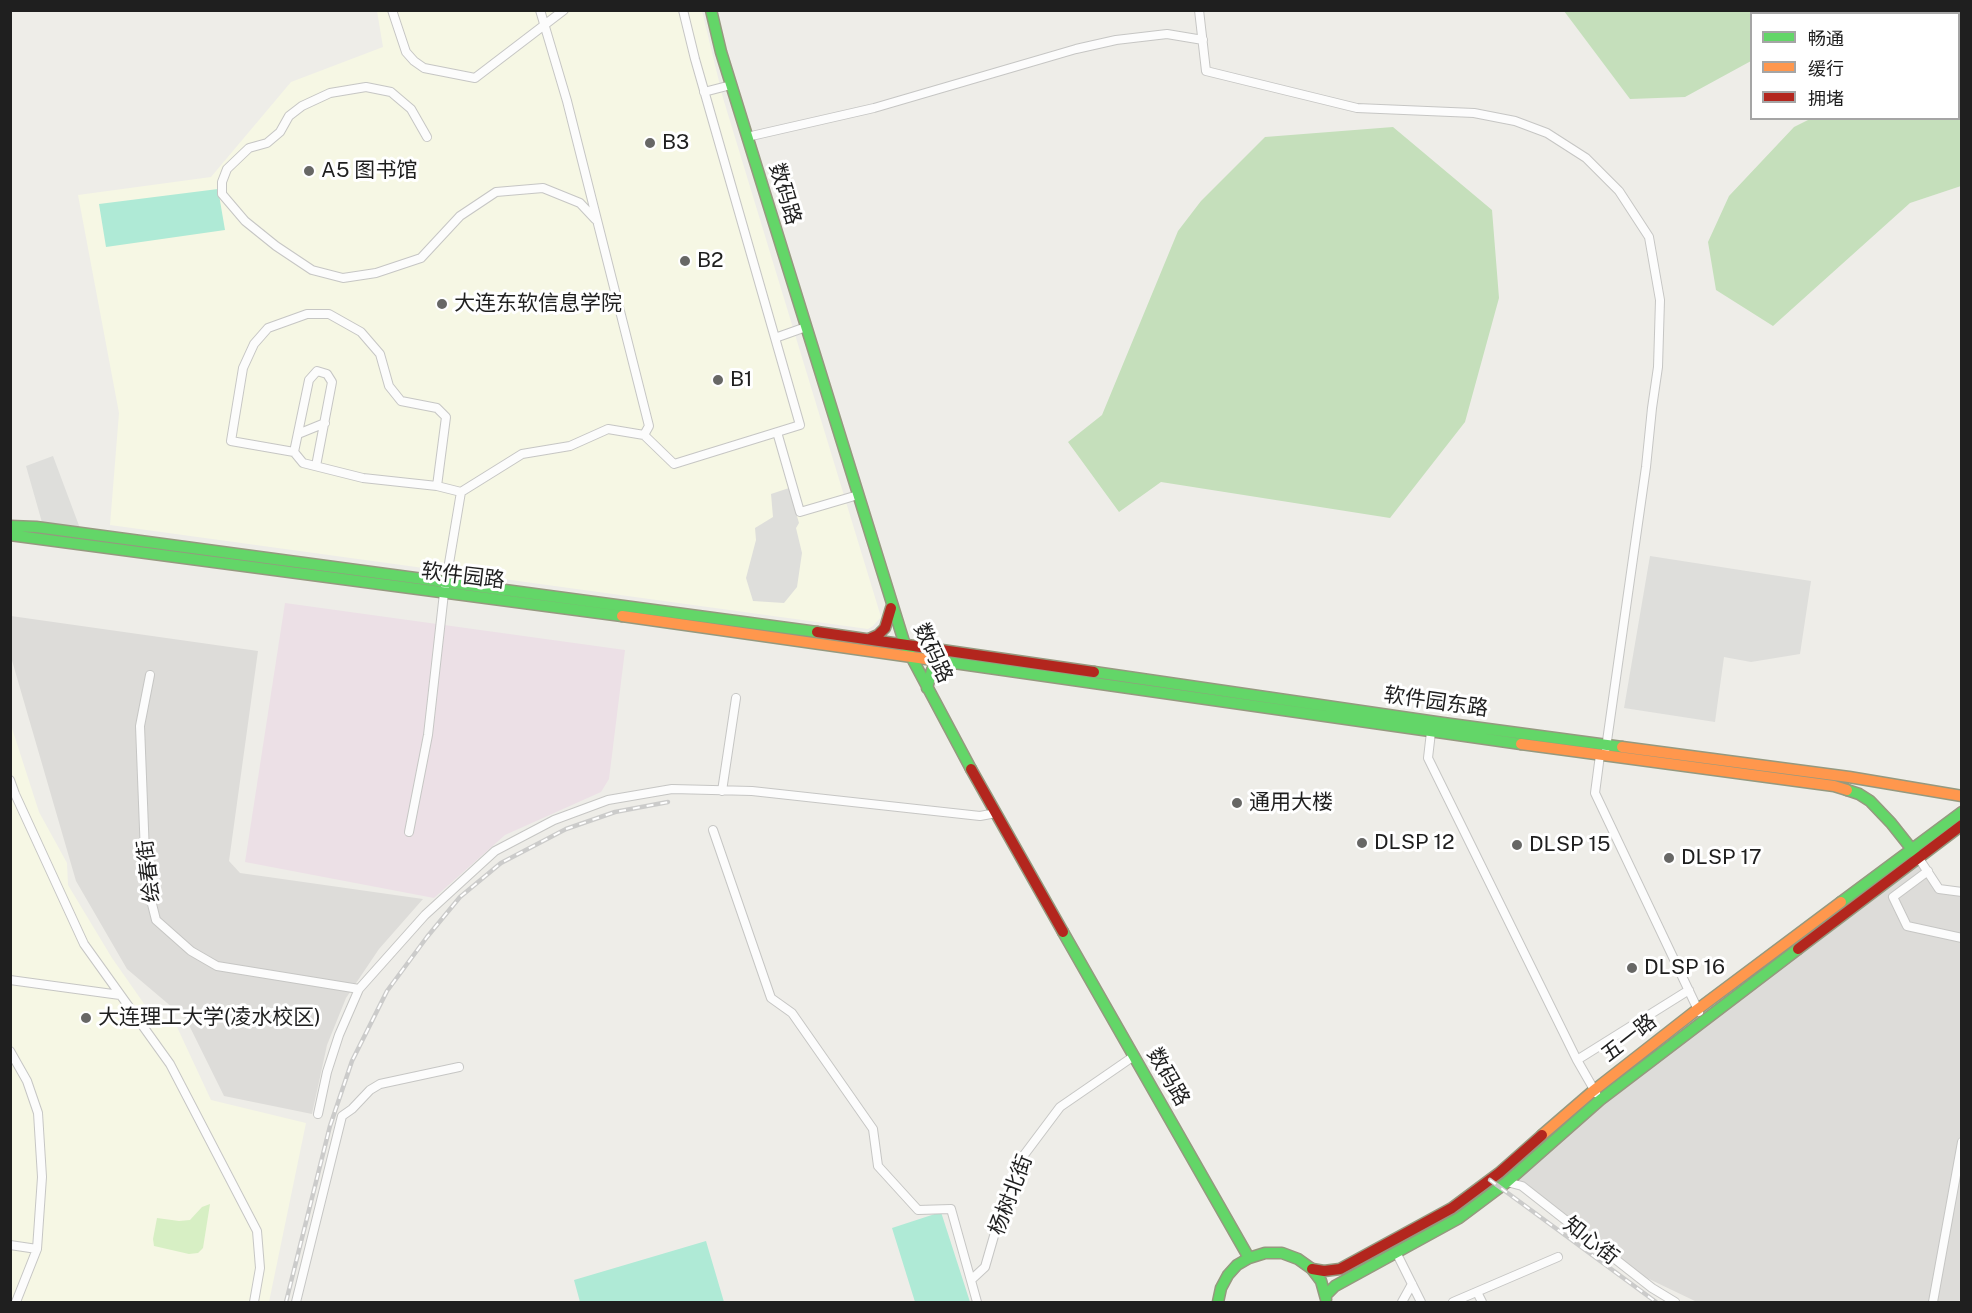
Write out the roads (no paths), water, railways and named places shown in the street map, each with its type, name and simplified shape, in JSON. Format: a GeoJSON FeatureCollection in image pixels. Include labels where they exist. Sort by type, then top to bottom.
{"type":"FeatureCollection","features":[{"type":"Feature","properties":{"kind":"main road","name":"数码路"},"geometry":{"type":"LineString","coordinates":[[711,10],[731,85],[910,657],[996,813],[1249,1257]]}},
{"type":"Feature","properties":{"kind":"main road","name":"软件园路"},"geometry":{"type":"LineString","coordinates":[[10,526],[46,529],[910,657]]}},
{"type":"Feature","properties":{"kind":"main road","name":"软件园路"},"geometry":{"type":"LineString","coordinates":[[10,535],[905,645]]}},
{"type":"Feature","properties":{"kind":"main road"},"geometry":{"type":"LineString","coordinates":[[867,639],[878,635],[885,628],[892,604]]}},
{"type":"Feature","properties":{"kind":"main road","name":"软件园东路"},"geometry":{"type":"LineString","coordinates":[[905,645],[1431,721],[1604,752],[1834,786],[1846,789],[1870,801],[1915,853]]}},
{"type":"Feature","properties":{"kind":"main road","name":"软件园东路"},"geometry":{"type":"LineString","coordinates":[[910,657],[1334,716],[1431,732],[1849,777],[1962,796]]}},
{"type":"Feature","properties":{"kind":"main road"},"geometry":{"type":"LineString","coordinates":[[927,688],[932,670],[940,662]]}},
{"type":"Feature","properties":{"kind":"main road","name":"五一路"},"geometry":{"type":"LineString","coordinates":[[1326,1299],[1335,1286],[1459,1218],[1507,1182],[1600,1100],[1915,853],[1962,812]]}},
{"type":"Feature","properties":{"kind":"main road","name":"五一路"},"geometry":{"type":"LineString","coordinates":[[1312,1269],[1324,1271],[1340,1269],[1452,1208],[1499,1173],[1594,1090],[1699,1009],[1915,853],[1962,825]]}},
{"type":"Feature","properties":{"kind":"main road"},"geometry":{"type":"LineString","coordinates":[[1217,1301],[1227,1275],[1249,1257],[1265,1253],[1282,1253],[1298,1259],[1312,1269],[1321,1281],[1326,1299]]}},
{"type":"Feature","properties":{"kind":"street"},"geometry":{"type":"LineString","coordinates":[[392,10],[406,52],[414,62],[424,68],[475,78],[564,10]]}},
{"type":"Feature","properties":{"kind":"street"},"geometry":{"type":"LineString","coordinates":[[540,10],[567,101],[649,426],[644,435]]}},
{"type":"Feature","properties":{"kind":"street"},"geometry":{"type":"LineString","coordinates":[[437,486],[446,417],[437,408],[401,401],[389,386],[380,354],[361,332],[329,314],[307,314],[268,328],[254,344],[243,368],[231,441],[294,452],[303,463],[363,478],[437,486],[461,492],[522,454],[570,446],[608,429],[644,435],[674,465],[800,425],[704,92],[683,10]]}},
{"type":"Feature","properties":{"kind":"street"},"geometry":{"type":"LineString","coordinates":[[1199,10],[1206,71],[1357,108],[1474,113],[1515,121],[1547,133],[1586,158],[1619,191],[1649,237],[1660,300],[1658,367],[1646,466],[1604,752],[1595,793],[1699,1009],[1701,1021]]}},
{"type":"Feature","properties":{"kind":"street"},"geometry":{"type":"LineString","coordinates":[[747,137],[874,108],[1076,49],[1122,39],[1167,34],[1203,40]]}},
{"type":"Feature","properties":{"kind":"street"},"geometry":{"type":"LineString","coordinates":[[704,92],[731,85]]}},
{"type":"Feature","properties":{"kind":"street"},"geometry":{"type":"LineString","coordinates":[[427,137],[411,109],[391,92],[366,87],[330,93],[302,106],[290,116],[280,132],[267,143],[249,148],[227,169],[222,182],[222,194],[245,221],[276,246],[312,270],[343,278],[376,273],[421,258],[460,216],[496,192],[543,188],[580,203],[596,220]]}},
{"type":"Feature","properties":{"kind":"street"},"geometry":{"type":"LineString","coordinates":[[775,338],[806,327]]}},
{"type":"Feature","properties":{"kind":"street"},"geometry":{"type":"LineString","coordinates":[[294,452],[309,380],[317,371],[327,374],[332,382],[316,466]]}},
{"type":"Feature","properties":{"kind":"street"},"geometry":{"type":"LineString","coordinates":[[298,434],[325,423]]}},
{"type":"Feature","properties":{"kind":"street"},"geometry":{"type":"LineString","coordinates":[[777,432],[800,512],[858,495]]}},
{"type":"Feature","properties":{"kind":"street"},"geometry":{"type":"LineString","coordinates":[[409,832],[428,735],[445,588],[461,492]]}},
{"type":"Feature","properties":{"kind":"street","name":"绘春街"},"geometry":{"type":"LineString","coordinates":[[150,675],[140,726],[146,880],[156,920],[191,951],[217,966],[359,989]]}},
{"type":"Feature","properties":{"kind":"street"},"geometry":{"type":"LineString","coordinates":[[722,790],[736,698]]}},
{"type":"Feature","properties":{"kind":"street"},"geometry":{"type":"LineString","coordinates":[[1431,732],[1428,758],[1577,1060],[1600,1100]]}},
{"type":"Feature","properties":{"kind":"street"},"geometry":{"type":"LineString","coordinates":[[10,780],[13,794],[84,944],[170,1064],[257,1231],[260,1268],[254,1302]]}},
{"type":"Feature","properties":{"kind":"street"},"geometry":{"type":"LineString","coordinates":[[318,1114],[327,1072],[339,1035],[359,989],[425,915],[495,851],[554,820],[608,800],[672,789],[788,795],[980,816],[996,813]]}},
{"type":"Feature","properties":{"kind":"street"},"geometry":{"type":"LineString","coordinates":[[713,830],[771,998],[792,1014],[873,1129],[878,1166],[918,1210],[951,1209],[977,1302]]}},
{"type":"Feature","properties":{"kind":"street"},"geometry":{"type":"LineString","coordinates":[[1915,853],[1938,889],[1962,892]]}},
{"type":"Feature","properties":{"kind":"street"},"geometry":{"type":"LineString","coordinates":[[1928,871],[1893,897],[1907,926],[1962,938]]}},
{"type":"Feature","properties":{"kind":"street"},"geometry":{"type":"LineString","coordinates":[[10,980],[120,995]]}},
{"type":"Feature","properties":{"kind":"street"},"geometry":{"type":"LineString","coordinates":[[1577,1060],[1689,990]]}},
{"type":"Feature","properties":{"kind":"street"},"geometry":{"type":"LineString","coordinates":[[10,1051],[27,1081],[38,1113],[42,1177],[36,1249],[16,1302]]}},
{"type":"Feature","properties":{"kind":"street","name":"杨树北街"},"geometry":{"type":"LineString","coordinates":[[970,1280],[986,1267],[996,1229],[1024,1155],[1060,1107],[1134,1056]]}},
{"type":"Feature","properties":{"kind":"street"},"geometry":{"type":"LineString","coordinates":[[296,1302],[342,1116],[370,1090],[380,1084],[459,1067]]}},
{"type":"Feature","properties":{"kind":"street"},"geometry":{"type":"LineString","coordinates":[[1933,1302],[1962,1142]]}},
{"type":"Feature","properties":{"kind":"street","name":"知心街"},"geometry":{"type":"LineString","coordinates":[[1507,1182],[1522,1186],[1652,1288],[1675,1302]]}},
{"type":"Feature","properties":{"kind":"street"},"geometry":{"type":"LineString","coordinates":[[10,1245],[36,1249]]}},
{"type":"Feature","properties":{"kind":"street"},"geometry":{"type":"LineString","coordinates":[[1396,1252],[1421,1302]]}},
{"type":"Feature","properties":{"kind":"street"},"geometry":{"type":"LineString","coordinates":[[1453,1302],[1558,1257]]}},
{"type":"Feature","properties":{"kind":"street"},"geometry":{"type":"LineString","coordinates":[[1402,1302],[1412,1284]]}},
{"type":"Feature","properties":{"kind":"street"},"geometry":{"type":"LineString","coordinates":[[1477,1292],[1482,1302]]}},
{"type":"Feature","properties":{"kind":"railway"},"geometry":{"type":"LineString","coordinates":[[286,1302],[330,1126],[352,1061],[387,991],[427,937],[460,897],[501,863],[566,829],[615,812],[668,802]]}},
{"type":"Feature","properties":{"kind":"railway"},"geometry":{"type":"LineString","coordinates":[[1490,1180],[1656,1302]]}},
{"type":"Feature","properties":{"kind":"place","name":"B3"},"geometry":{"type":"Point","coordinates":[650,143]}},
{"type":"Feature","properties":{"kind":"place","name":"A5 图书馆"},"geometry":{"type":"Point","coordinates":[309,171]}},
{"type":"Feature","properties":{"kind":"place","name":"B2"},"geometry":{"type":"Point","coordinates":[685,261]}},
{"type":"Feature","properties":{"kind":"place","name":"大连东软信息学院"},"geometry":{"type":"Point","coordinates":[442,304]}},
{"type":"Feature","properties":{"kind":"place","name":"B1"},"geometry":{"type":"Point","coordinates":[718,380]}},
{"type":"Feature","properties":{"kind":"place","name":"通用大楼"},"geometry":{"type":"Point","coordinates":[1237,803]}},
{"type":"Feature","properties":{"kind":"place","name":"DLSP 12"},"geometry":{"type":"Point","coordinates":[1362,843]}},
{"type":"Feature","properties":{"kind":"place","name":"DLSP 15"},"geometry":{"type":"Point","coordinates":[1517,845]}},
{"type":"Feature","properties":{"kind":"place","name":"DLSP 17"},"geometry":{"type":"Point","coordinates":[1669,858]}},
{"type":"Feature","properties":{"kind":"place","name":"DLSP 16"},"geometry":{"type":"Point","coordinates":[1632,968]}},
{"type":"Feature","properties":{"kind":"place","name":"大连理工大学(凌水校区)"},"geometry":{"type":"Point","coordinates":[86,1018]}}]}
